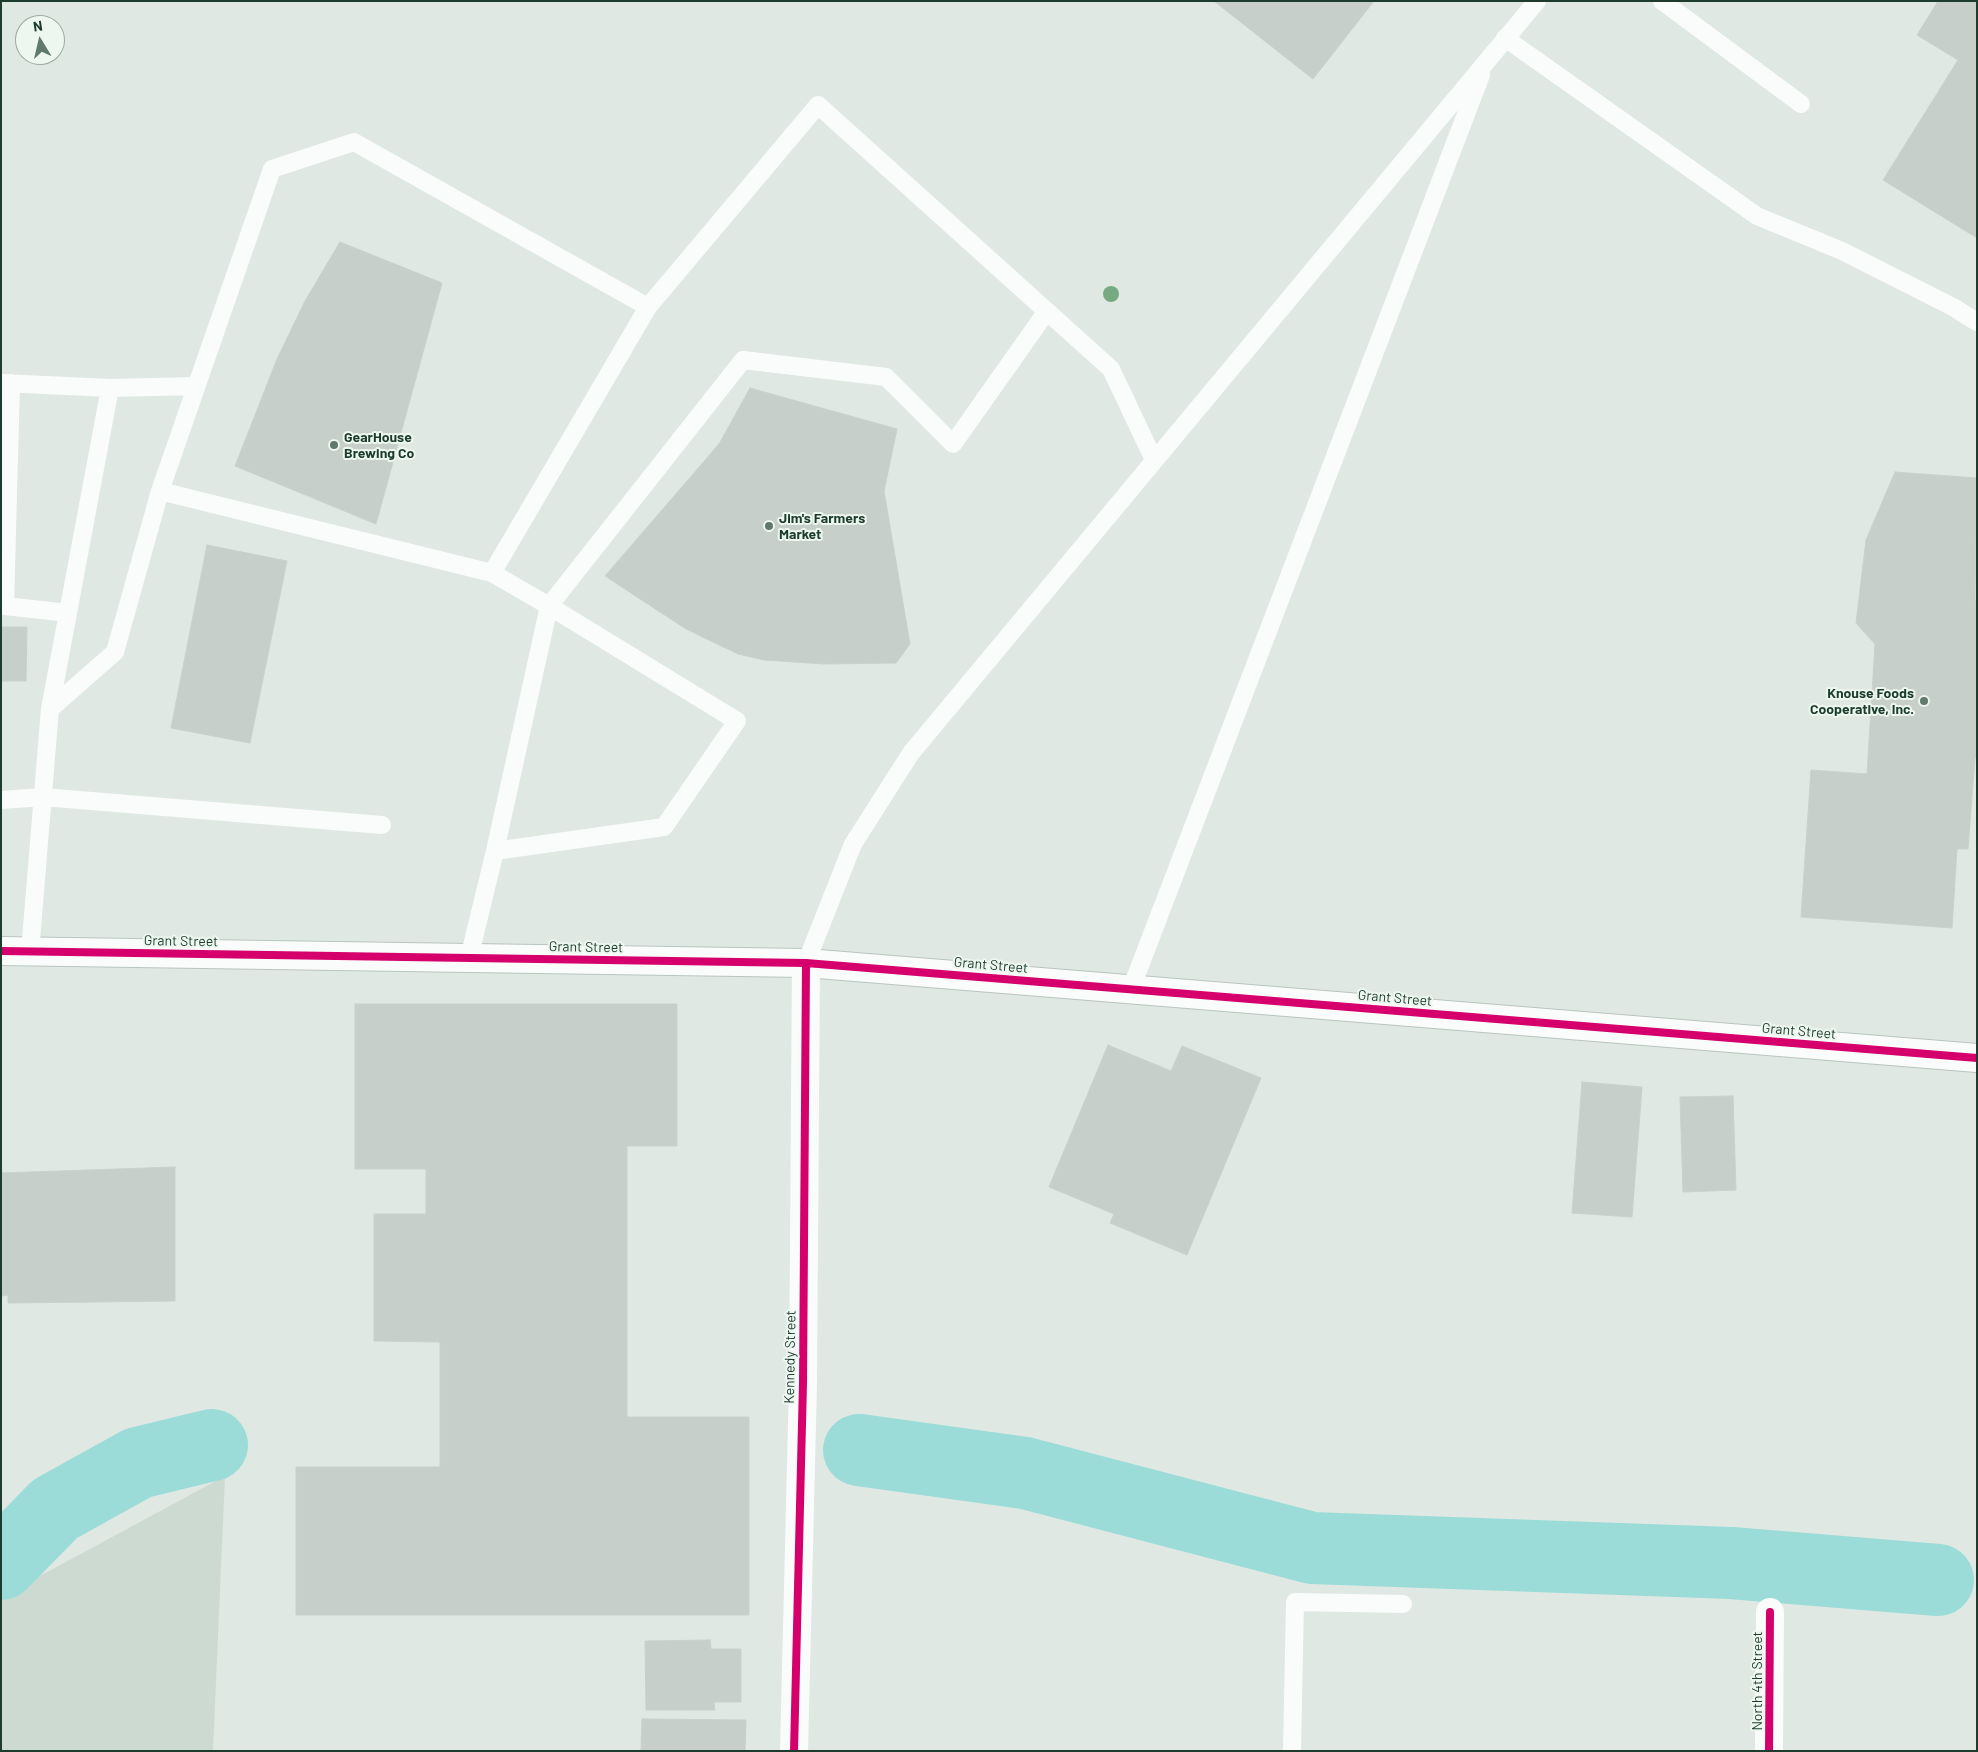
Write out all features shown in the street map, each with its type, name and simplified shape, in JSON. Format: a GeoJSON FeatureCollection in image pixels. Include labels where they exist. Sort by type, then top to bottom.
{"type":"FeatureCollection","features":[{"type":"Feature","properties":{"kind":"street","name":"Grant Street"},"geometry":{"type":"LineString","coordinates":[[1,951],[806,963],[1977,1058]]}},
{"type":"Feature","properties":{"kind":"street","name":"Kennedy Street"},"geometry":{"type":"LineString","coordinates":[[794,1751],[803,1383],[806,963]]}},
{"type":"Feature","properties":{"kind":"street","name":"North 4th Street"},"geometry":{"type":"LineString","coordinates":[[1769,1751],[1770,1612]]}},
{"type":"Feature","properties":{"kind":"lane"},"geometry":{"type":"LineString","coordinates":[[806,963],[853,844],[911,753],[1536,1]]}},
{"type":"Feature","properties":{"kind":"lane"},"geometry":{"type":"LineString","coordinates":[[1662,1],[1801,104]]}},
{"type":"Feature","properties":{"kind":"lane"},"geometry":{"type":"LineString","coordinates":[[1505,38],[1757,216],[1842,251],[1953,307],[1977,322]]}},
{"type":"Feature","properties":{"kind":"lane"},"geometry":{"type":"LineString","coordinates":[[1131,989],[1486,60]]}},
{"type":"Feature","properties":{"kind":"lane"},"geometry":{"type":"LineString","coordinates":[[492,573],[648,307],[818,105],[1111,369],[1154,460]]}},
{"type":"Feature","properties":{"kind":"lane"},"geometry":{"type":"LineString","coordinates":[[50,709],[115,652],[160,491],[272,169],[354,142],[648,307]]}},
{"type":"Feature","properties":{"kind":"lane"},"geometry":{"type":"LineString","coordinates":[[469,958],[495,851],[549,606],[743,360],[886,377],[953,444],[1047,311]]}},
{"type":"Feature","properties":{"kind":"lane"},"geometry":{"type":"LineString","coordinates":[[68,613],[5,606],[6,383],[110,388],[196,386]]}},
{"type":"Feature","properties":{"kind":"lane"},"geometry":{"type":"LineString","coordinates":[[30,952],[50,709],[110,388]]}},
{"type":"Feature","properties":{"kind":"lane"},"geometry":{"type":"LineString","coordinates":[[160,491],[492,573],[737,721],[664,827],[495,851]]}},
{"type":"Feature","properties":{"kind":"lane"},"geometry":{"type":"LineString","coordinates":[[1,800],[42,797],[382,826]]}},
{"type":"Feature","properties":{"kind":"lane"},"geometry":{"type":"LineString","coordinates":[[1292,1751],[1295,1602],[1402,1604]]}},
{"type":"Feature","properties":{"kind":"shaded area"},"geometry":{"type":"Polygon","coordinates":[[[225,1476],[213,1751],[1,1751],[1,1597],[225,1476]]]}},
{"type":"Feature","properties":{"kind":"building"},"geometry":{"type":"Polygon","coordinates":[[[1214,1],[1374,1],[1313,79],[1214,1]]]}},
{"type":"Feature","properties":{"kind":"building"},"geometry":{"type":"Polygon","coordinates":[[[1938,1],[1977,1],[1977,238],[1883,180],[1958,60],[1917,35],[1938,1]]]}},
{"type":"Feature","properties":{"kind":"building"},"geometry":{"type":"Polygon","coordinates":[[[340,242],[442,283],[376,524],[235,466],[277,359],[305,301],[340,242]]]}},
{"type":"Feature","properties":{"kind":"building","name":"Jim's Farmers Market"},"geometry":{"type":"Polygon","coordinates":[[[750,388],[897,429],[884,491],[910,644],[896,663],[824,664],[764,660],[738,654],[686,629],[605,576],[719,444],[750,388]]]}},
{"type":"Feature","properties":{"kind":"building","name":"Knouse Foods Cooperative, Inc."},"geometry":{"type":"Polygon","coordinates":[[[1895,472],[1977,478],[1975,601],[1977,601],[1977,758],[1975,758],[1968,849],[1957,849],[1952,928],[1801,917],[1811,770],[1867,774],[1875,644],[1856,623],[1866,540],[1895,472]]]}},
{"type":"Feature","properties":{"kind":"building"},"geometry":{"type":"Polygon","coordinates":[[[207,545],[287,561],[250,743],[171,728],[207,545]]]}},
{"type":"Feature","properties":{"kind":"building"},"geometry":{"type":"Polygon","coordinates":[[[1,627],[27,627],[26,681],[1,681],[1,627]]]}},
{"type":"Feature","properties":{"kind":"building"},"geometry":{"type":"Polygon","coordinates":[[[355,1004],[677,1004],[677,1146],[627,1146],[627,1417],[749,1417],[749,1615],[296,1615],[296,1467],[440,1467],[440,1342],[374,1341],[374,1214],[426,1214],[426,1169],[355,1169],[355,1004]]]}},
{"type":"Feature","properties":{"kind":"building"},"geometry":{"type":"Polygon","coordinates":[[[1108,1045],[1171,1071],[1182,1046],[1261,1078],[1187,1255],[1110,1223],[1114,1214],[1049,1187],[1108,1045]]]}},
{"type":"Feature","properties":{"kind":"building"},"geometry":{"type":"Polygon","coordinates":[[[1582,1082],[1642,1087],[1632,1217],[1572,1213],[1582,1082]]]}},
{"type":"Feature","properties":{"kind":"building"},"geometry":{"type":"Polygon","coordinates":[[[1733,1096],[1736,1190],[1683,1192],[1680,1097],[1733,1096]]]}},
{"type":"Feature","properties":{"kind":"building"},"geometry":{"type":"Polygon","coordinates":[[[175,1167],[175,1301],[8,1303],[8,1295],[1,1296],[1,1173],[175,1167]]]}},
{"type":"Feature","properties":{"kind":"building"},"geometry":{"type":"Polygon","coordinates":[[[710,1640],[711,1649],[741,1649],[741,1702],[714,1702],[715,1710],[646,1710],[645,1641],[710,1640]]]}},
{"type":"Feature","properties":{"kind":"building"},"geometry":{"type":"Polygon","coordinates":[[[642,1719],[746,1720],[745,1751],[641,1751],[642,1719]]]}},
{"type":"Feature","properties":{"kind":"waterway"},"geometry":{"type":"LineString","coordinates":[[1,1564],[55,1509],[138,1463],[212,1445]]}},
{"type":"Feature","properties":{"kind":"waterway"},"geometry":{"type":"LineString","coordinates":[[859,1450],[1025,1473],[1312,1548],[1731,1563],[1938,1580]]}},
{"type":"Feature","properties":{"kind":"cycle path"},"geometry":{"type":"LineString","coordinates":[[1,951],[806,963],[1977,1058]]}},
{"type":"Feature","properties":{"kind":"cycle path"},"geometry":{"type":"LineString","coordinates":[[794,1751],[803,1383],[806,963]]}},
{"type":"Feature","properties":{"kind":"cycle path"},"geometry":{"type":"LineString","coordinates":[[1769,1751],[1770,1612]]}},
{"type":"Feature","properties":{"kind":"place","name":"GearHouse Brewing Co"},"geometry":{"type":"Point","coordinates":[334,445]}},
{"type":"Feature","properties":{"kind":"place","name":"Jim's Farmers Market"},"geometry":{"type":"Point","coordinates":[769,526]}},
{"type":"Feature","properties":{"kind":"place","name":"Knouse Foods Cooperative, Inc."},"geometry":{"type":"Point","coordinates":[1924,701]}}]}
